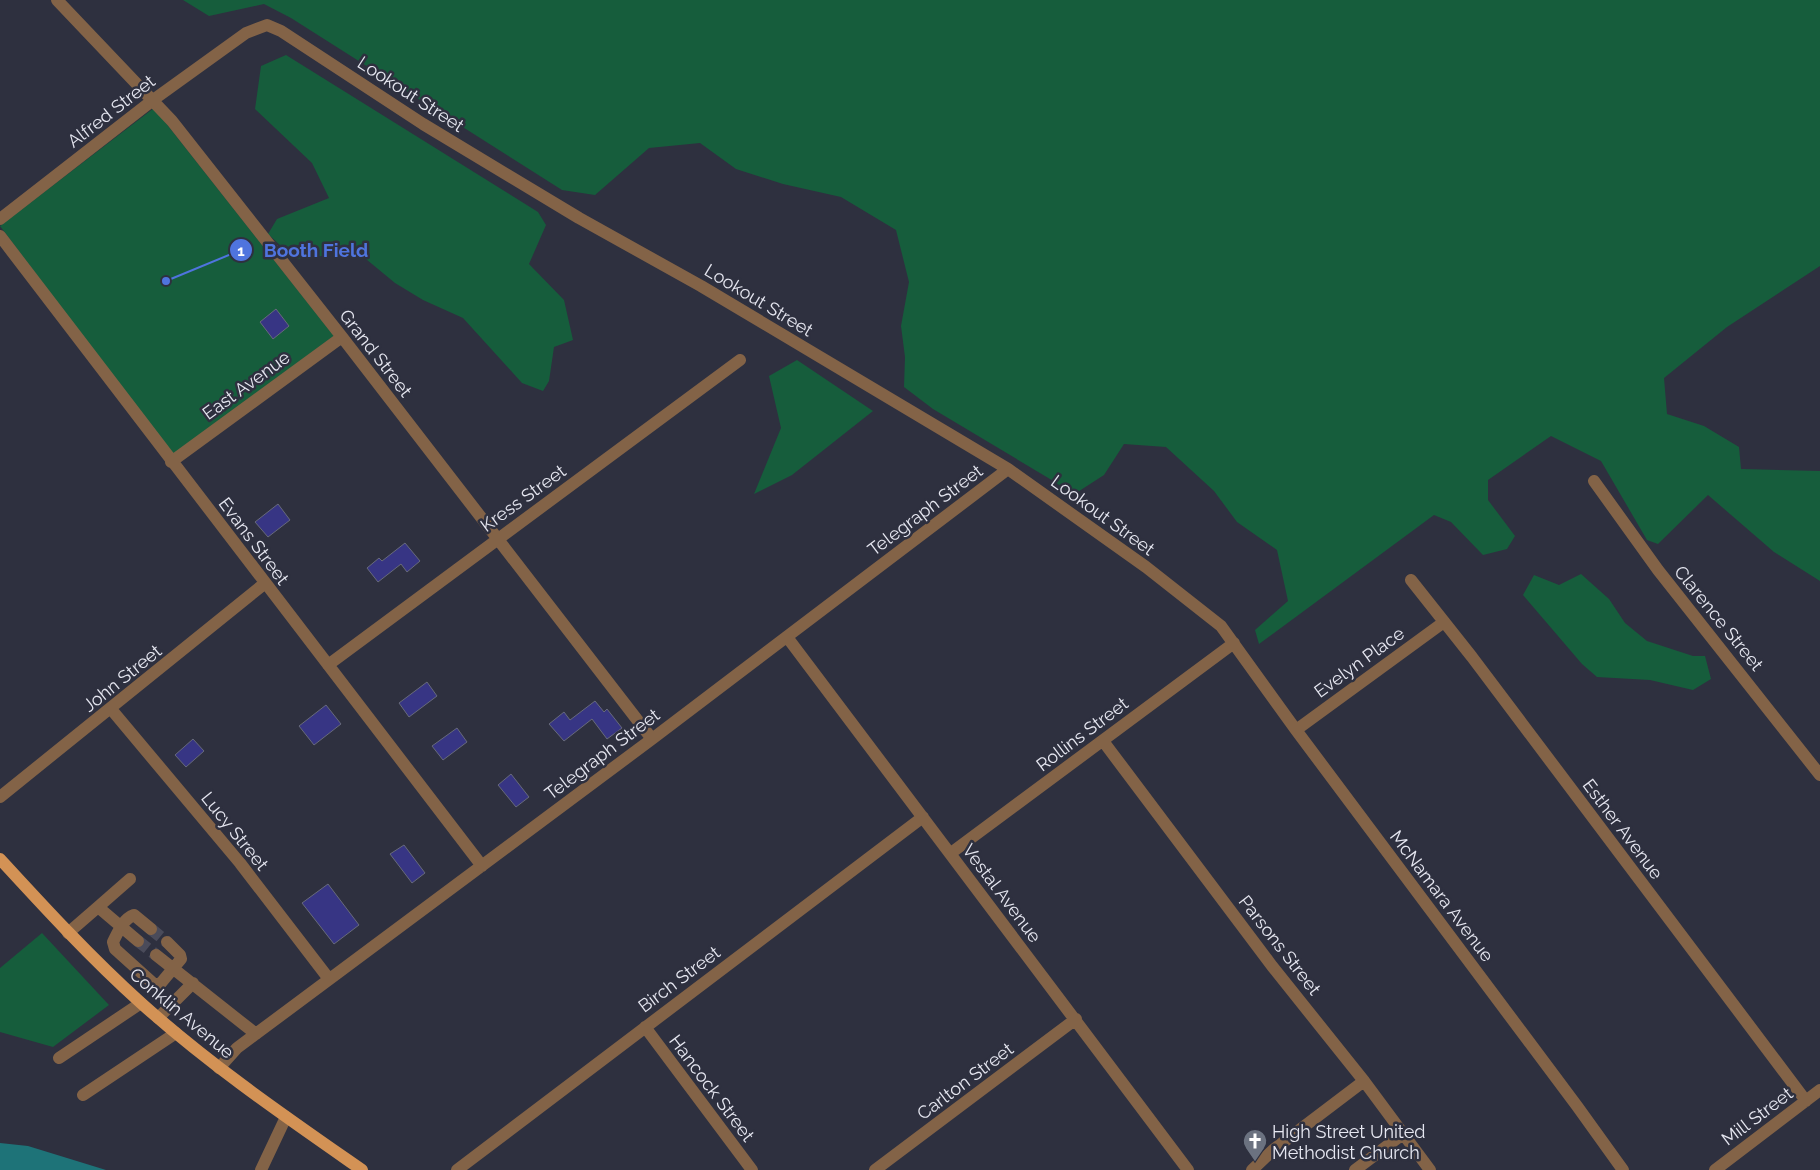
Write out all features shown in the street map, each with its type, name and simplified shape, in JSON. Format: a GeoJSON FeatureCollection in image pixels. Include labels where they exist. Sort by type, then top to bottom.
{"type":"FeatureCollection","features":[{"type":"Feature","properties":{"kind":"main road","name":"Conklin Avenue"},"geometry":{"type":"LineString","coordinates":[[0,859],[68,933],[158,1018],[219,1068],[362,1170]]}},
{"type":"Feature","properties":{"kind":"street","name":"Grand Street"},"geometry":{"type":"LineString","coordinates":[[57,0],[153,100],[342,337],[652,739]]}},
{"type":"Feature","properties":{"kind":"street","name":"Lookout Street"},"geometry":{"type":"LineString","coordinates":[[246,33],[267,24],[281,31],[423,124],[571,214],[701,286],[1008,469],[1146,567],[1221,626],[1234,643]]}},
{"type":"Feature","properties":{"kind":"street","name":"Alfred Street"},"geometry":{"type":"LineString","coordinates":[[0,219],[153,100],[246,33]]}},
{"type":"Feature","properties":{"kind":"street","name":"Evans Street"},"geometry":{"type":"LineString","coordinates":[[0,236],[264,584],[482,866]]}},
{"type":"Feature","properties":{"kind":"street","name":"East Avenue"},"geometry":{"type":"LineString","coordinates":[[171,462],[342,337]]}},
{"type":"Feature","properties":{"kind":"street","name":"Kress Street"},"geometry":{"type":"LineString","coordinates":[[328,665],[740,360]]}},
{"type":"Feature","properties":{"kind":"street","name":"Telegraph Street"},"geometry":{"type":"LineString","coordinates":[[219,1068],[232,1052],[652,739],[1008,469]]}},
{"type":"Feature","properties":{"kind":"street","name":"Clarence Street"},"geometry":{"type":"LineString","coordinates":[[1594,481],[1658,570],[1820,775]]}},
{"type":"Feature","properties":{"kind":"street","name":"Esther Avenue"},"geometry":{"type":"LineString","coordinates":[[1411,580],[1806,1101]]}},
{"type":"Feature","properties":{"kind":"street","name":"John Street"},"geometry":{"type":"LineString","coordinates":[[0,796],[111,709],[264,584]]}},
{"type":"Feature","properties":{"kind":"street","name":"Evelyn Place"},"geometry":{"type":"LineString","coordinates":[[1296,730],[1444,622]]}},
{"type":"Feature","properties":{"kind":"street","name":"Vestal Avenue"},"geometry":{"type":"LineString","coordinates":[[787,637],[1188,1170]]}},
{"type":"Feature","properties":{"kind":"street","name":"McNamara Avenue"},"geometry":{"type":"LineString","coordinates":[[1234,643],[1296,730],[1623,1170]]}},
{"type":"Feature","properties":{"kind":"street","name":"Rollins Street"},"geometry":{"type":"LineString","coordinates":[[951,853],[1234,643]]}},
{"type":"Feature","properties":{"kind":"street","name":"Lucy Street"},"geometry":{"type":"LineString","coordinates":[[111,709],[240,863],[329,979]]}},
{"type":"Feature","properties":{"kind":"street","name":"Parsons Street"},"geometry":{"type":"LineString","coordinates":[[1103,740],[1272,966],[1364,1081],[1430,1170]]}},
{"type":"Feature","properties":{"kind":"street","name":"Birch Street"},"geometry":{"type":"LineString","coordinates":[[457,1170],[923,817]]}},
{"type":"Feature","properties":{"kind":"street"},"geometry":{"type":"LineString","coordinates":[[68,933],[130,879]]}},
{"type":"Feature","properties":{"kind":"street"},"geometry":{"type":"LineString","coordinates":[[98,907],[138,941]]}},
{"type":"Feature","properties":{"kind":"street"},"geometry":{"type":"LineString","coordinates":[[151,928],[134,915],[129,917],[112,942],[115,949],[155,985],[162,983],[181,960],[180,955],[166,942]]}},
{"type":"Feature","properties":{"kind":"street"},"geometry":{"type":"LineString","coordinates":[[156,955],[193,982],[256,1034]]}},
{"type":"Feature","properties":{"kind":"street"},"geometry":{"type":"LineString","coordinates":[[158,1018],[193,982]]}},
{"type":"Feature","properties":{"kind":"street"},"geometry":{"type":"LineString","coordinates":[[59,1058],[141,1003]]}},
{"type":"Feature","properties":{"kind":"street","name":"Carlton Street"},"geometry":{"type":"LineString","coordinates":[[875,1170],[1076,1019]]}},
{"type":"Feature","properties":{"kind":"street","name":"Hancock Street"},"geometry":{"type":"LineString","coordinates":[[645,1027],[752,1170]]}},
{"type":"Feature","properties":{"kind":"street"},"geometry":{"type":"LineString","coordinates":[[83,1095],[176,1033]]}},
{"type":"Feature","properties":{"kind":"street"},"geometry":{"type":"LineString","coordinates":[[1252,1170],[1273,1150],[1364,1081]]}},
{"type":"Feature","properties":{"kind":"street","name":"Mill Street"},"geometry":{"type":"LineString","coordinates":[[1715,1170],[1820,1090]]}},
{"type":"Feature","properties":{"kind":"street"},"geometry":{"type":"LineString","coordinates":[[261,1170],[286,1117]]}},
{"type":"Feature","properties":{"kind":"street"},"geometry":{"type":"LineString","coordinates":[[1355,1170],[1403,1134]]}},
{"type":"Feature","properties":{"kind":"shaded area"},"geometry":{"type":"Polygon","coordinates":[[[183,0],[1820,0],[1820,266],[1727,327],[1664,378],[1667,414],[1704,426],[1739,447],[1741,469],[1820,471],[1820,581],[1774,552],[1708,495],[1658,544],[1647,540],[1601,461],[1551,436],[1488,480],[1488,500],[1515,536],[1507,549],[1483,555],[1451,522],[1434,515],[1259,644],[1255,630],[1288,601],[1277,550],[1237,522],[1214,491],[1166,447],[1124,444],[1104,475],[1073,495],[1055,482],[933,409],[904,387],[905,357],[901,326],[909,282],[896,230],[841,197],[783,184],[736,169],[700,143],[649,148],[595,195],[562,190],[291,18],[264,4],[209,16],[183,0]]]}},
{"type":"Feature","properties":{"kind":"shaded area"},"geometry":{"type":"Polygon","coordinates":[[[286,55],[538,212],[546,225],[529,264],[564,300],[573,340],[554,347],[549,381],[543,391],[522,383],[463,318],[423,300],[395,283],[349,245],[322,256],[295,259],[268,234],[277,219],[329,198],[312,163],[255,109],[261,66],[286,55]]]}},
{"type":"Feature","properties":{"kind":"shaded area"},"geometry":{"type":"Polygon","coordinates":[[[154,108],[334,336],[172,455],[0,226],[154,108]]]}},
{"type":"Feature","properties":{"kind":"shaded area"},"geometry":{"type":"Polygon","coordinates":[[[797,360],[873,411],[792,475],[754,494],[781,428],[769,376],[797,360]]]}},
{"type":"Feature","properties":{"kind":"shaded area"},"geometry":{"type":"Polygon","coordinates":[[[1581,574],[1609,599],[1625,623],[1647,641],[1693,656],[1705,656],[1711,679],[1693,690],[1650,680],[1597,677],[1582,664],[1523,595],[1534,575],[1559,585],[1581,574]]]}},
{"type":"Feature","properties":{"kind":"shaded area"},"geometry":{"type":"Polygon","coordinates":[[[42,933],[109,1005],[53,1047],[0,1032],[0,968],[42,933]]]}},
{"type":"Feature","properties":{"kind":"shaded area"},"geometry":{"type":"Polygon","coordinates":[[[0,1143],[28,1146],[106,1170],[0,1170],[0,1143]]]}},
{"type":"Feature","properties":{"kind":"building"},"geometry":{"type":"Polygon","coordinates":[[[276,309],[289,326],[273,339],[260,322],[276,309]]]}},
{"type":"Feature","properties":{"kind":"building"},"geometry":{"type":"Polygon","coordinates":[[[278,504],[290,520],[268,537],[255,522],[278,504]]]}},
{"type":"Feature","properties":{"kind":"building"},"geometry":{"type":"Polygon","coordinates":[[[405,543],[420,561],[407,572],[401,564],[378,582],[367,568],[379,558],[382,561],[405,543]]]}},
{"type":"Feature","properties":{"kind":"building"},"geometry":{"type":"Polygon","coordinates":[[[427,682],[437,696],[409,717],[399,703],[427,682]]]}},
{"type":"Feature","properties":{"kind":"building"},"geometry":{"type":"Polygon","coordinates":[[[595,701],[604,712],[607,709],[622,728],[607,739],[592,719],[564,741],[549,724],[564,712],[570,720],[595,701]]]}},
{"type":"Feature","properties":{"kind":"building"},"geometry":{"type":"Polygon","coordinates":[[[326,705],[341,724],[314,745],[299,726],[326,705]]]}},
{"type":"Feature","properties":{"kind":"building"},"geometry":{"type":"Polygon","coordinates":[[[457,728],[467,742],[443,760],[432,746],[457,728]]]}},
{"type":"Feature","properties":{"kind":"building"},"geometry":{"type":"Polygon","coordinates":[[[193,739],[204,751],[186,767],[175,755],[193,739]]]}},
{"type":"Feature","properties":{"kind":"building"},"geometry":{"type":"Polygon","coordinates":[[[511,774],[529,797],[516,807],[498,785],[511,774]]]}},
{"type":"Feature","properties":{"kind":"building"},"geometry":{"type":"Polygon","coordinates":[[[404,845],[425,873],[412,883],[390,854],[404,845]]]}},
{"type":"Feature","properties":{"kind":"building"},"geometry":{"type":"Polygon","coordinates":[[[328,884],[359,925],[334,944],[302,903],[328,884]]]}},
{"type":"Feature","properties":{"kind":"tunnel"},"geometry":{"type":"LineString","coordinates":[[151,929],[167,942]]}},
{"type":"Feature","properties":{"kind":"tunnel"},"geometry":{"type":"LineString","coordinates":[[138,941],[156,955]]}},
{"type":"Feature","properties":{"kind":"place","name":"Booth Field"},"geometry":{"type":"Point","coordinates":[166,281]}},
{"type":"Feature","properties":{"kind":"place","name":"High Street United Methodist Church"},"geometry":{"type":"Point","coordinates":[1255,1162]}}]}
